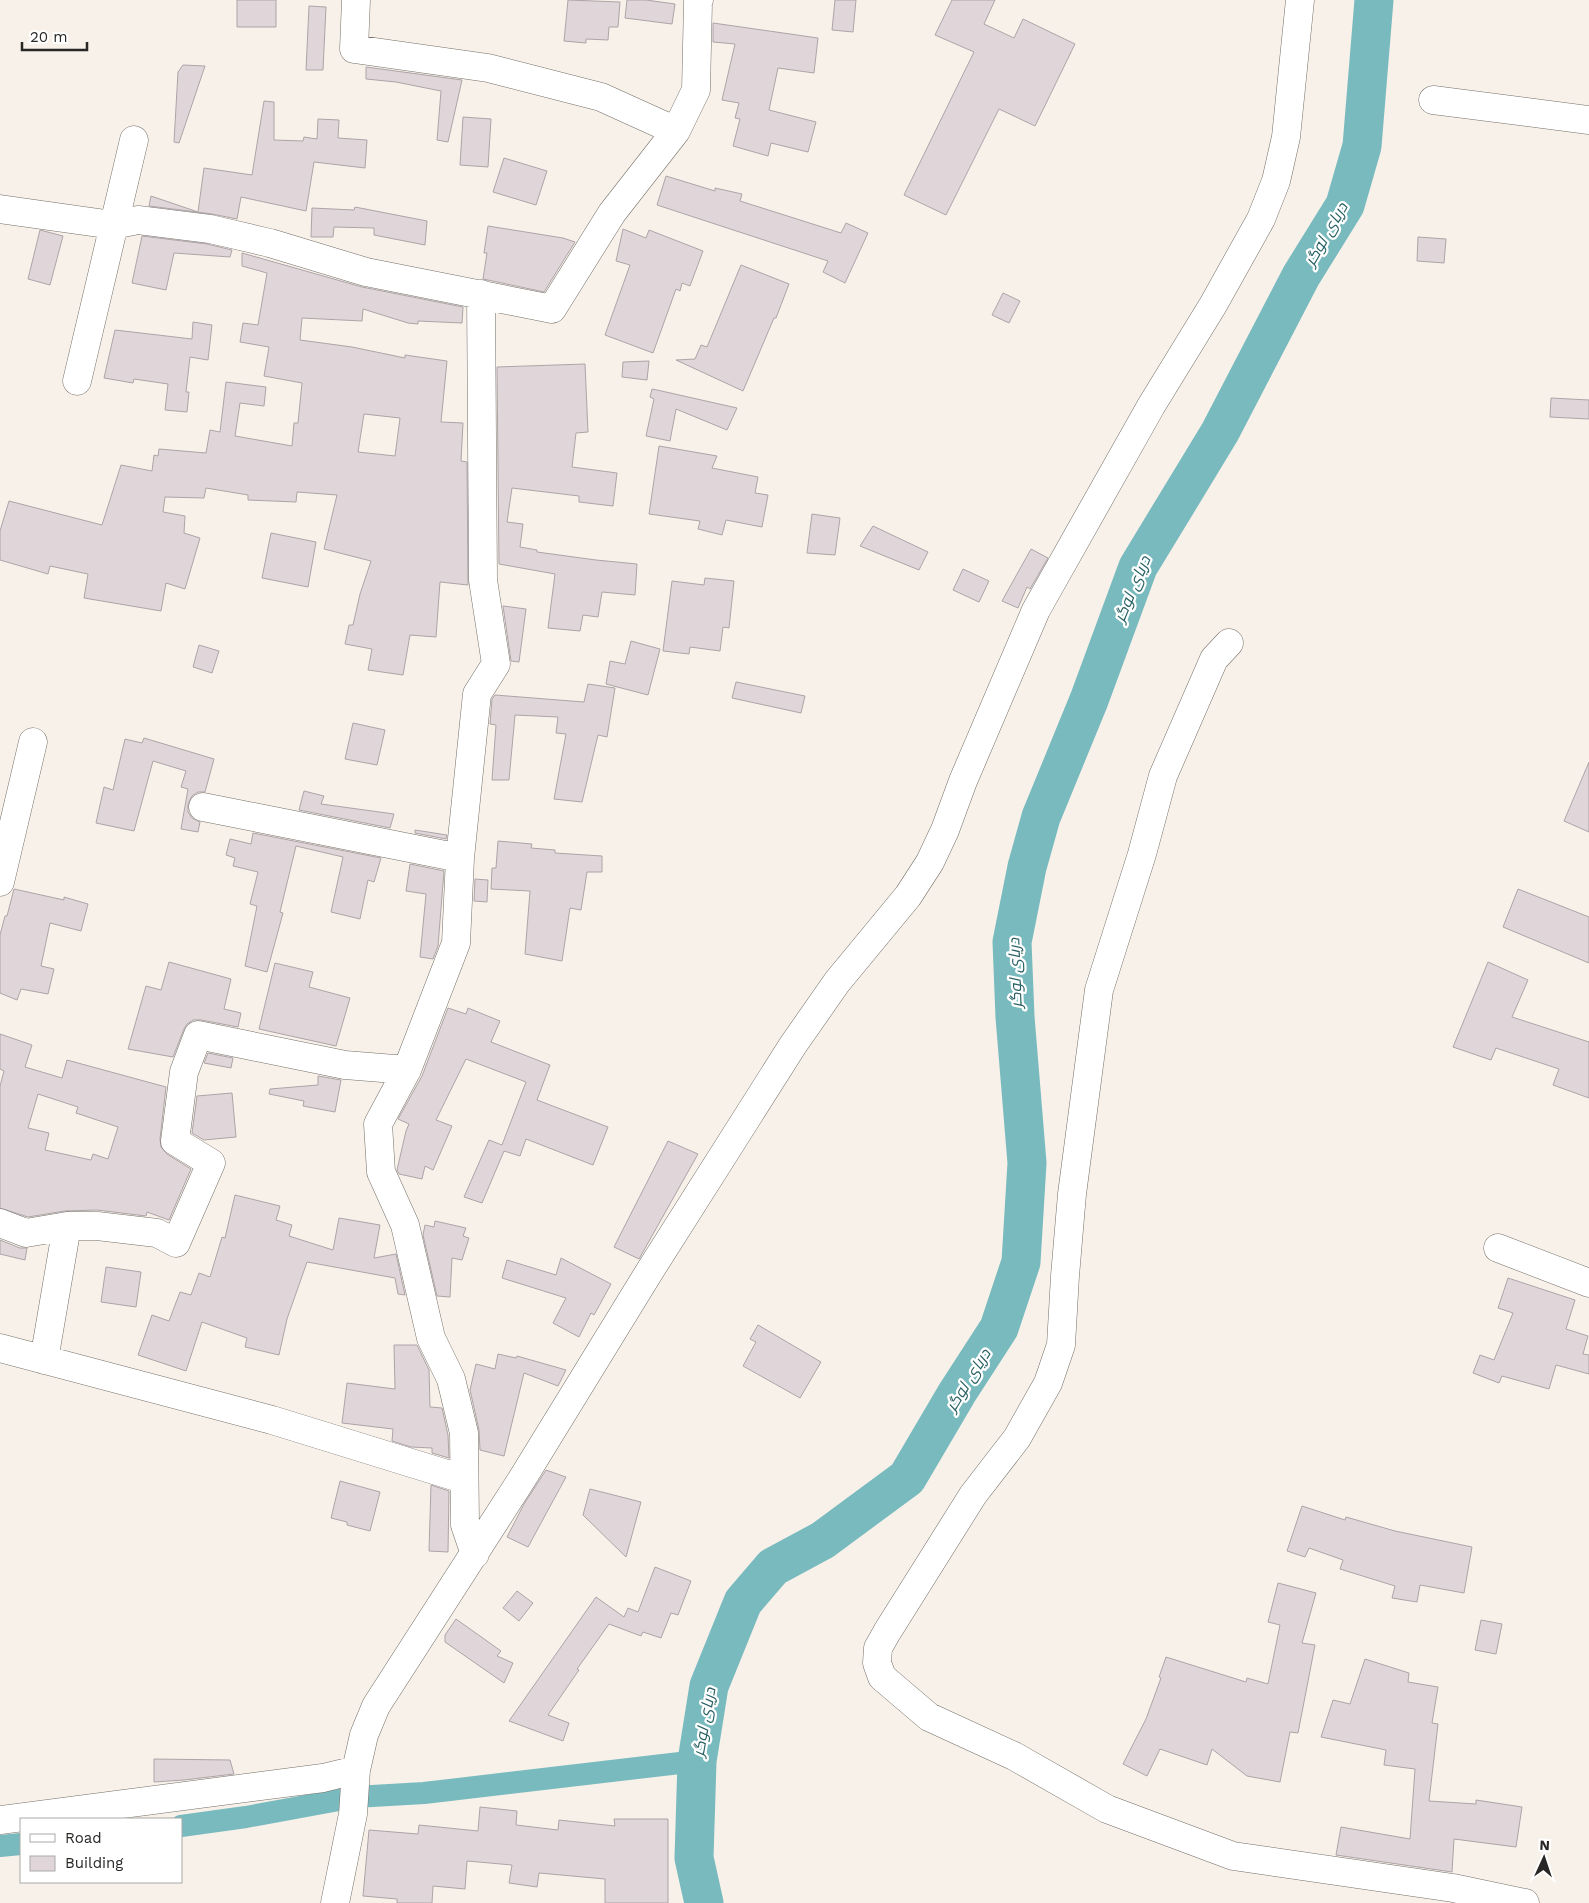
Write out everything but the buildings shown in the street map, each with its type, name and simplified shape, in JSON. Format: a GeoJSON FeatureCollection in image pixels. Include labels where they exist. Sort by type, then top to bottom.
{"type":"FeatureCollection","features":[{"type":"Feature","properties":{"kind":"street"},"geometry":{"type":"LineString","coordinates":[[356,0],[354,48],[498,70],[601,97],[676,131]]}},
{"type":"Feature","properties":{"kind":"street"},"geometry":{"type":"LineString","coordinates":[[0,209],[113,225],[138,220],[210,229],[270,243],[366,272],[552,309],[612,213],[676,131],[696,90],[699,0]]}},
{"type":"Feature","properties":{"kind":"street"},"geometry":{"type":"LineString","coordinates":[[335,1903],[354,1814],[355,1776],[364,1735],[376,1706],[475,1554],[793,1045],[837,982],[908,896],[930,862],[1036,610],[1151,406],[1213,305],[1261,219],[1276,181],[1286,137],[1300,0]]}},
{"type":"Feature","properties":{"kind":"street"},"geometry":{"type":"LineString","coordinates":[[1432,100],[1589,120]]}},
{"type":"Feature","properties":{"kind":"street"},"geometry":{"type":"LineString","coordinates":[[77,381],[134,140]]}},
{"type":"Feature","properties":{"kind":"street"},"geometry":{"type":"LineString","coordinates":[[475,1554],[465,1525],[464,1433],[451,1379],[431,1338],[405,1225],[381,1172],[378,1124],[407,1070],[456,943],[460,858],[477,694],[496,664],[483,580],[482,294]]}},
{"type":"Feature","properties":{"kind":"street"},"geometry":{"type":"LineString","coordinates":[[1229,643],[1214,659],[1163,776],[1136,872],[1099,990],[1072,1194],[1061,1345],[1048,1383],[1017,1438],[973,1494],[887,1632],[878,1648],[877,1662],[882,1677],[929,1717],[1014,1756],[1107,1809],[1233,1856],[1453,1888],[1525,1903]]}},
{"type":"Feature","properties":{"kind":"street"},"geometry":{"type":"LineString","coordinates":[[0,882],[33,742]]}},
{"type":"Feature","properties":{"kind":"street"},"geometry":{"type":"LineString","coordinates":[[204,808],[460,858]]}},
{"type":"Feature","properties":{"kind":"street"},"geometry":{"type":"LineString","coordinates":[[0,1223],[26,1233],[67,1226],[96,1226],[156,1233],[176,1243],[211,1163],[175,1141],[184,1072],[198,1035],[345,1065],[407,1070]]}},
{"type":"Feature","properties":{"kind":"street"},"geometry":{"type":"LineString","coordinates":[[44,1360],[67,1226]]}},
{"type":"Feature","properties":{"kind":"street"},"geometry":{"type":"LineString","coordinates":[[1498,1248],[1589,1283]]}},
{"type":"Feature","properties":{"kind":"street"},"geometry":{"type":"LineString","coordinates":[[0,1348],[272,1420],[464,1479]]}},
{"type":"Feature","properties":{"kind":"street"},"geometry":{"type":"LineString","coordinates":[[0,1820],[323,1778],[355,1776]]}},
{"type":"Feature","properties":{"kind":"waterway","name":"دریای لوگر"},"geometry":{"type":"LineString","coordinates":[[704,1903],[694,1858],[697,1761],[709,1686],[743,1602],[773,1567],[823,1540],[907,1478],[957,1393],[999,1328],[1021,1262],[1027,1163],[1015,1017],[1012,942],[1027,867],[1041,817],[1089,700],[1138,567],[1220,432],[1301,276],[1345,205],[1362,146],[1374,0]]}},
{"type":"Feature","properties":{"kind":"waterway"},"geometry":{"type":"LineString","coordinates":[[182,1826],[246,1817],[355,1797],[424,1793],[697,1761]]}},
{"type":"Feature","properties":{"kind":"waterway"},"geometry":{"type":"LineString","coordinates":[[0,1846],[20,1844]]}}]}
